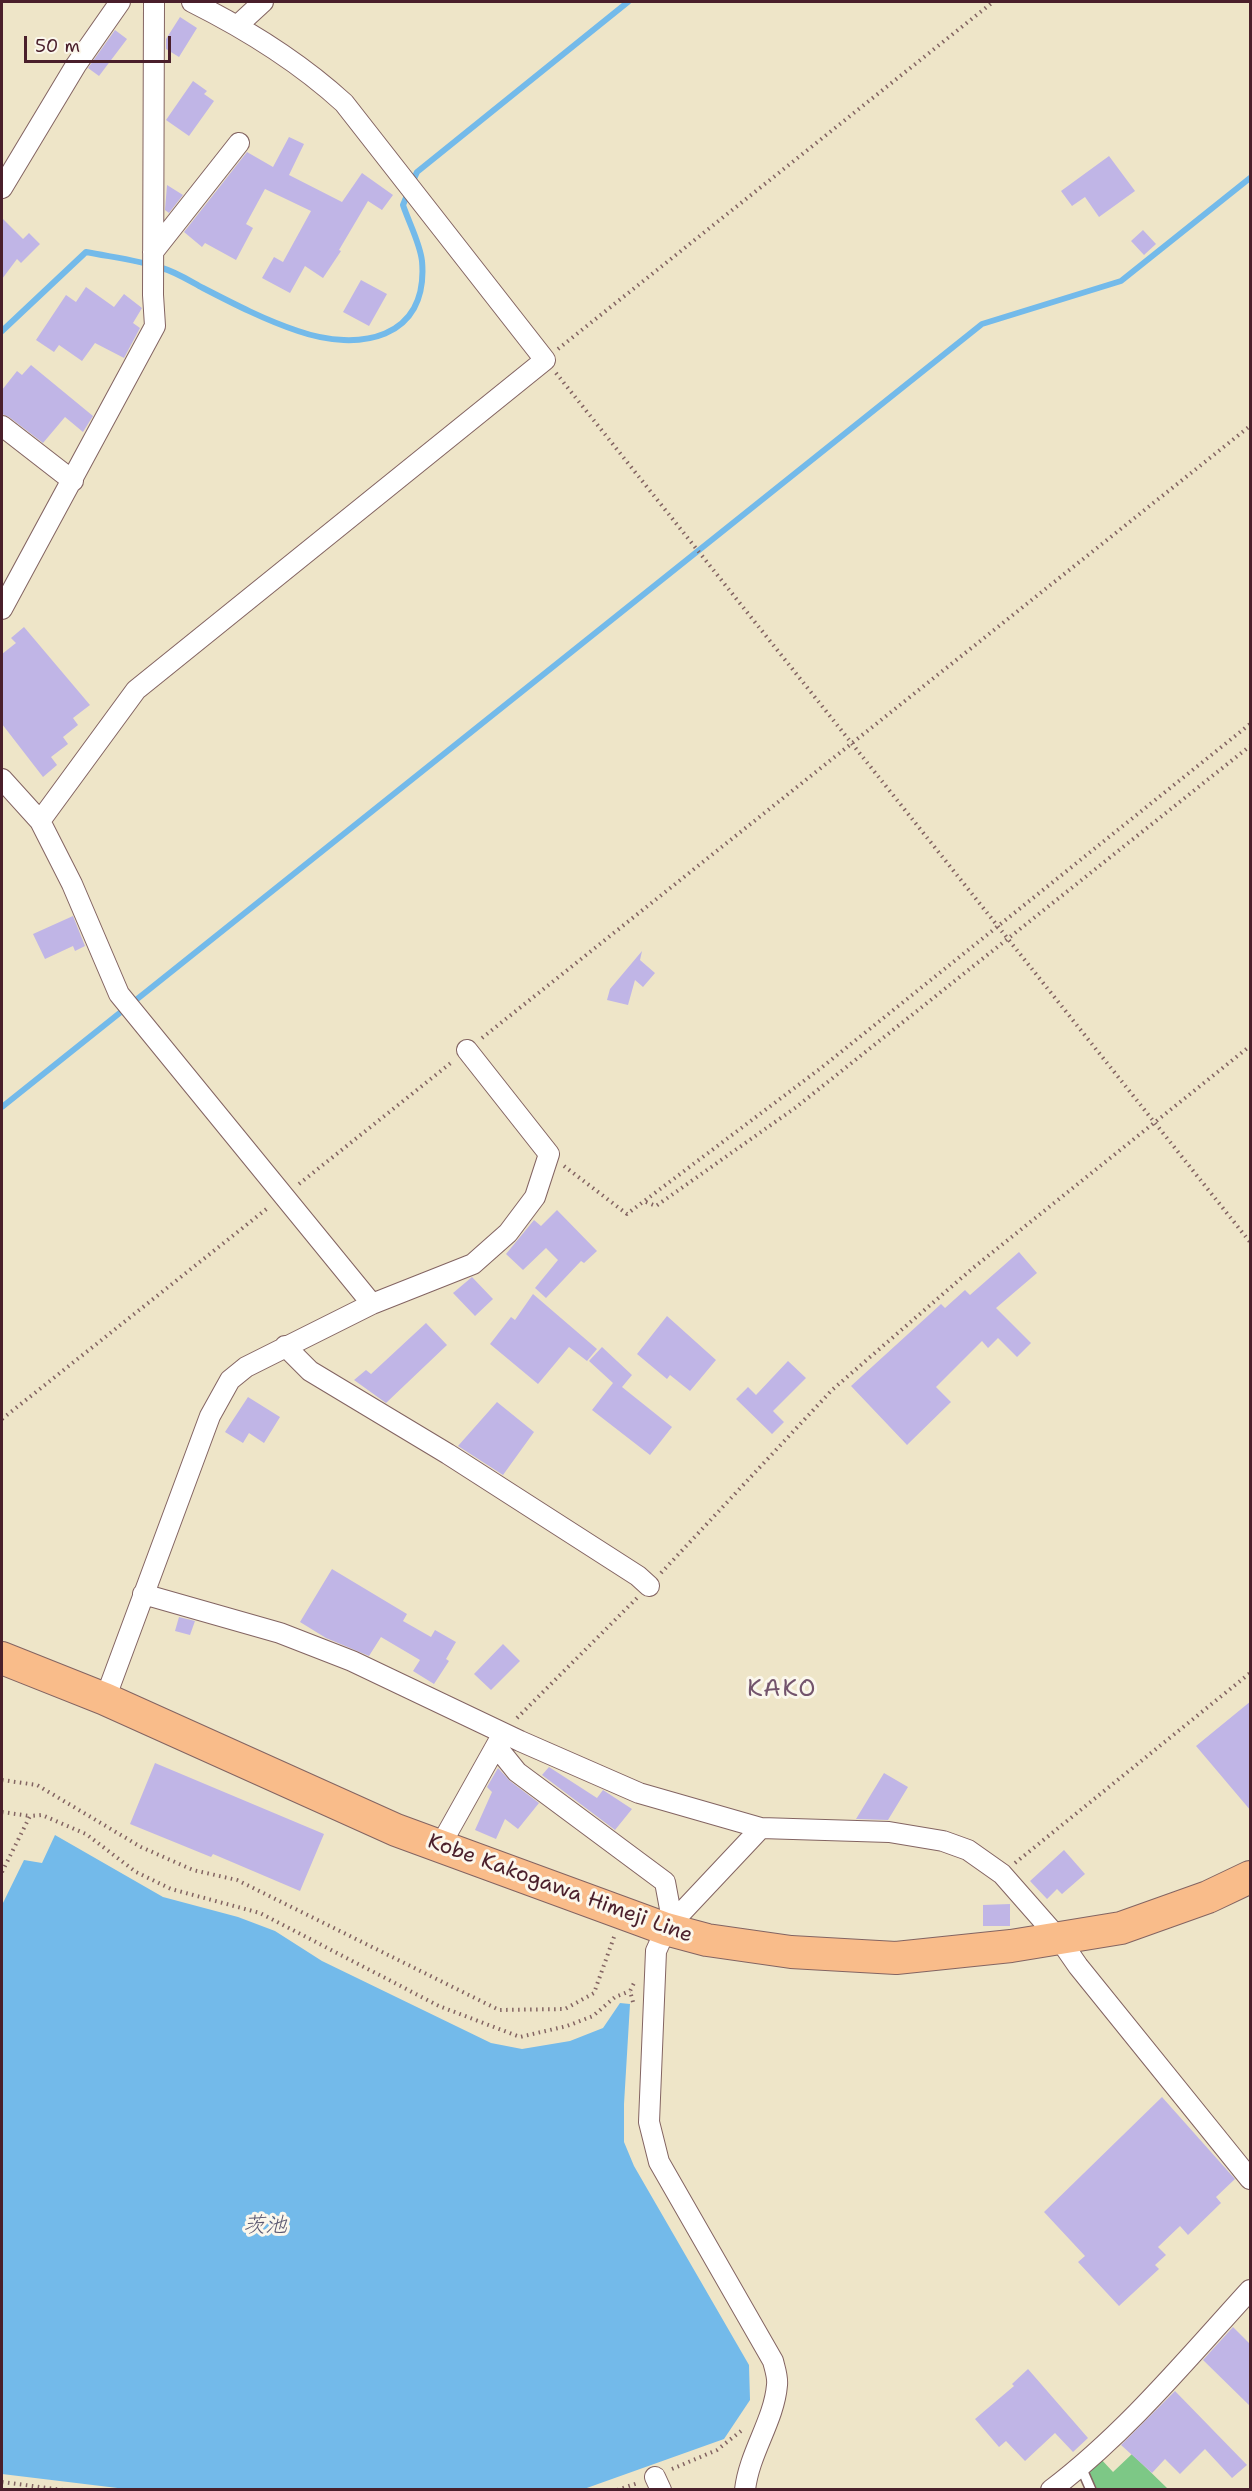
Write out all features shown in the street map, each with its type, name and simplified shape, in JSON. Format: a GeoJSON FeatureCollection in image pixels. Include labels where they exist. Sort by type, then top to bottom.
{"type":"FeatureCollection","features":[{"type":"Feature","properties":{"kind":"main road","name":"Kobe Kakogawa Himeji Line"},"geometry":{"type":"LineString","coordinates":[[2,1659],[105,1700],[396,1830],[622,1913],[707,1940],[791,1952],[896,1958],[1060,1940],[1121,1928],[1208,1897],[1251,1877]]}},
{"type":"Feature","properties":{"kind":"street"},"geometry":{"type":"LineString","coordinates":[[2,188],[76,65],[120,2]]}},
{"type":"Feature","properties":{"kind":"street"},"geometry":{"type":"LineString","coordinates":[[2,609],[10,573],[73,481],[155,326],[154,2]]}},
{"type":"Feature","properties":{"kind":"street"},"geometry":{"type":"LineString","coordinates":[[40,821],[136,690],[545,360],[344,103],[307,69],[238,25],[192,2]]}},
{"type":"Feature","properties":{"kind":"street"},"geometry":{"type":"LineString","coordinates":[[238,25],[263,2]]}},
{"type":"Feature","properties":{"kind":"street"},"geometry":{"type":"LineString","coordinates":[[153,252],[239,143]]}},
{"type":"Feature","properties":{"kind":"street"},"geometry":{"type":"LineString","coordinates":[[2,426],[73,481]]}},
{"type":"Feature","properties":{"kind":"street"},"geometry":{"type":"LineString","coordinates":[[2,779],[40,821],[72,884],[119,994],[372,1304]]}},
{"type":"Feature","properties":{"kind":"street"},"geometry":{"type":"LineString","coordinates":[[105,1700],[142,1594],[210,1416],[230,1380],[246,1367],[285,1346],[372,1304],[473,1264],[508,1233],[536,1197],[549,1154],[468,1050]]}},
{"type":"Feature","properties":{"kind":"street"},"geometry":{"type":"LineString","coordinates":[[285,1346],[310,1371],[448,1454],[638,1576],[649,1586]]}},
{"type":"Feature","properties":{"kind":"street"},"geometry":{"type":"LineString","coordinates":[[142,1594],[280,1633],[352,1661],[500,1739],[520,1741],[639,1793],[761,1828],[889,1832],[943,1841],[983,1859],[1002,1874],[1060,1940],[1078,1966],[1251,2179]]}},
{"type":"Feature","properties":{"kind":"street"},"geometry":{"type":"LineString","coordinates":[[440,1846],[500,1739]]}},
{"type":"Feature","properties":{"kind":"street"},"geometry":{"type":"LineString","coordinates":[[500,1739],[517,1772],[665,1882],[669,1927]]}},
{"type":"Feature","properties":{"kind":"street"},"geometry":{"type":"LineString","coordinates":[[746,2490],[747,2471],[774,2403],[777,2383],[773,2361],[659,2162],[649,2122],[656,1951],[669,1927],[761,1828]]}},
{"type":"Feature","properties":{"kind":"street"},"geometry":{"type":"LineString","coordinates":[[1052,2490],[1081,2467],[1172,2375],[1251,2290]]}},
{"type":"Feature","properties":{"kind":"lane"},"geometry":{"type":"LineString","coordinates":[[1081,2467],[1091,2490]]}},
{"type":"Feature","properties":{"kind":"path"},"geometry":{"type":"LineString","coordinates":[[993,2],[545,360],[1251,1242]]}},
{"type":"Feature","properties":{"kind":"path"},"geometry":{"type":"LineString","coordinates":[[2,1419],[1251,426]]}},
{"type":"Feature","properties":{"kind":"path"},"geometry":{"type":"LineString","coordinates":[[549,1154],[627,1214],[821,1068],[1251,724]]}},
{"type":"Feature","properties":{"kind":"path"},"geometry":{"type":"LineString","coordinates":[[645,1201],[656,1206],[795,1108],[1251,746]]}},
{"type":"Feature","properties":{"kind":"path"},"geometry":{"type":"LineString","coordinates":[[500,1739],[649,1586],[832,1390],[973,1268],[1251,1046]]}},
{"type":"Feature","properties":{"kind":"path"},"geometry":{"type":"LineString","coordinates":[[1002,1874],[1251,1673]]}},
{"type":"Feature","properties":{"kind":"path"},"geometry":{"type":"LineString","coordinates":[[2,1780],[37,1785],[141,1847],[193,1870],[237,1880],[499,2010],[565,2009],[594,1993],[622,1913]]}},
{"type":"Feature","properties":{"kind":"path"},"geometry":{"type":"LineString","coordinates":[[2,1812],[30,1816],[42,1815],[86,1834],[136,1872],[171,1888],[260,1913],[439,2006],[520,2037],[593,2016],[615,1997],[630,1991]]}},
{"type":"Feature","properties":{"kind":"path"},"geometry":{"type":"LineString","coordinates":[[2,1872],[30,1816]]}},
{"type":"Feature","properties":{"kind":"path"},"geometry":{"type":"LineString","coordinates":[[2,2482],[63,2490]]}},
{"type":"Feature","properties":{"kind":"green space"},"geometry":{"type":"Polygon","coordinates":[[[1132,2454],[1168,2489],[1097,2489],[1087,2470],[1100,2458],[1113,2472],[1132,2454]]]}},
{"type":"Feature","properties":{"kind":"water","name":"茨池"},"geometry":{"type":"Polygon","coordinates":[[[55,1835],[163,1897],[238,1917],[275,1931],[322,1961],[491,2043],[522,2049],[570,2041],[603,2028],[620,2003],[630,2004],[624,2142],[634,2166],[749,2365],[750,2400],[724,2439],[584,2489],[134,2490],[2,2474],[2,1905],[24,1860],[42,1863],[55,1835]]]}},
{"type":"Feature","properties":{"kind":"building"},"geometry":{"type":"Polygon","coordinates":[[[180,17],[197,28],[179,57],[166,49],[166,39],[180,17]]]}},
{"type":"Feature","properties":{"kind":"building"},"geometry":{"type":"Polygon","coordinates":[[[115,30],[127,39],[99,76],[88,68],[115,30]]]}},
{"type":"Feature","properties":{"kind":"building"},"geometry":{"type":"Polygon","coordinates":[[[193,81],[207,91],[204,94],[214,101],[189,136],[166,120],[193,81]]]}},
{"type":"Feature","properties":{"kind":"building"},"geometry":{"type":"Polygon","coordinates":[[[289,137],[304,144],[289,175],[342,202],[362,173],[393,195],[382,210],[368,201],[339,250],[341,251],[323,278],[305,266],[290,293],[262,278],[274,257],[283,262],[311,211],[265,189],[246,224],[253,228],[236,260],[205,243],[202,247],[184,232],[247,152],[273,167],[289,137]]]}},
{"type":"Feature","properties":{"kind":"building"},"geometry":{"type":"Polygon","coordinates":[[[1109,156],[1135,191],[1099,217],[1085,197],[1072,206],[1061,191],[1109,156]]]}},
{"type":"Feature","properties":{"kind":"building"},"geometry":{"type":"Polygon","coordinates":[[[167,185],[183,195],[169,213],[165,210],[167,185]]]}},
{"type":"Feature","properties":{"kind":"building"},"geometry":{"type":"Polygon","coordinates":[[[2,218],[23,239],[29,233],[40,244],[21,263],[17,259],[2,279],[2,218]]]}},
{"type":"Feature","properties":{"kind":"building"},"geometry":{"type":"Polygon","coordinates":[[[1143,230],[1156,244],[1144,255],[1131,241],[1143,230]]]}},
{"type":"Feature","properties":{"kind":"building"},"geometry":{"type":"Polygon","coordinates":[[[361,280],[387,294],[369,326],[343,312],[361,280]]]}},
{"type":"Feature","properties":{"kind":"building"},"geometry":{"type":"Polygon","coordinates":[[[86,287],[114,307],[124,294],[142,308],[133,323],[140,328],[124,358],[95,343],[82,361],[59,345],[54,352],[36,340],[66,295],[76,302],[86,287]]]}},
{"type":"Feature","properties":{"kind":"building"},"geometry":{"type":"Polygon","coordinates":[[[31,365],[93,416],[83,432],[65,417],[43,443],[2,414],[2,390],[17,371],[22,375],[31,365]]]}},
{"type":"Feature","properties":{"kind":"building"},"geometry":{"type":"Polygon","coordinates":[[[24,627],[90,705],[73,718],[78,725],[63,737],[68,744],[51,757],[57,765],[43,777],[2,724],[2,654],[16,643],[11,638],[24,627]]]}},
{"type":"Feature","properties":{"kind":"building"},"geometry":{"type":"Polygon","coordinates":[[[73,916],[85,946],[75,951],[73,946],[45,959],[33,934],[73,916]]]}},
{"type":"Feature","properties":{"kind":"building"},"geometry":{"type":"Polygon","coordinates":[[[642,951],[640,960],[655,973],[643,987],[635,980],[628,1005],[607,1000],[610,989],[642,951]]]}},
{"type":"Feature","properties":{"kind":"building"},"geometry":{"type":"Polygon","coordinates":[[[557,1210],[597,1251],[584,1263],[581,1261],[546,1298],[535,1288],[558,1260],[546,1248],[523,1270],[506,1254],[534,1220],[541,1226],[557,1210]]]}},
{"type":"Feature","properties":{"kind":"building"},"geometry":{"type":"Polygon","coordinates":[[[1019,1252],[1037,1273],[996,1308],[1031,1343],[1017,1357],[998,1338],[988,1348],[982,1341],[936,1387],[951,1402],[907,1445],[851,1386],[941,1304],[945,1308],[965,1290],[970,1295],[1019,1252]]]}},
{"type":"Feature","properties":{"kind":"building"},"geometry":{"type":"Polygon","coordinates":[[[472,1277],[493,1299],[475,1316],[453,1293],[472,1277]]]}},
{"type":"Feature","properties":{"kind":"building"},"geometry":{"type":"Polygon","coordinates":[[[533,1294],[597,1349],[587,1361],[569,1347],[538,1384],[490,1344],[511,1317],[515,1320],[533,1294]]]}},
{"type":"Feature","properties":{"kind":"building"},"geometry":{"type":"Polygon","coordinates":[[[667,1316],[716,1360],[690,1391],[670,1375],[667,1379],[637,1354],[667,1316]]]}},
{"type":"Feature","properties":{"kind":"building"},"geometry":{"type":"Polygon","coordinates":[[[426,1323],[447,1345],[386,1403],[354,1380],[366,1370],[371,1374],[426,1323]]]}},
{"type":"Feature","properties":{"kind":"building"},"geometry":{"type":"Polygon","coordinates":[[[602,1347],[632,1375],[622,1387],[672,1427],[650,1455],[592,1410],[613,1383],[589,1361],[602,1347]]]}},
{"type":"Feature","properties":{"kind":"building"},"geometry":{"type":"Polygon","coordinates":[[[788,1361],[806,1378],[773,1411],[784,1422],[772,1434],[736,1399],[748,1387],[756,1395],[788,1361]]]}},
{"type":"Feature","properties":{"kind":"building"},"geometry":{"type":"Polygon","coordinates":[[[248,1397],[280,1417],[264,1443],[249,1433],[243,1443],[225,1432],[248,1397]]]}},
{"type":"Feature","properties":{"kind":"building"},"geometry":{"type":"Polygon","coordinates":[[[497,1402],[534,1432],[503,1475],[458,1446],[497,1402]]]}},
{"type":"Feature","properties":{"kind":"building"},"geometry":{"type":"Polygon","coordinates":[[[332,1569],[407,1614],[403,1621],[431,1637],[435,1630],[456,1642],[446,1659],[449,1661],[434,1684],[413,1671],[420,1660],[381,1637],[369,1656],[326,1638],[300,1622],[332,1569]]]}},
{"type":"Feature","properties":{"kind":"building"},"geometry":{"type":"Polygon","coordinates":[[[179,1617],[195,1621],[190,1635],[175,1631],[179,1617]]]}},
{"type":"Feature","properties":{"kind":"building"},"geometry":{"type":"Polygon","coordinates":[[[503,1644],[520,1661],[491,1690],[474,1674],[503,1644]]]}},
{"type":"Feature","properties":{"kind":"building"},"geometry":{"type":"Polygon","coordinates":[[[1251,1701],[1251,1811],[1196,1746],[1251,1701]]]}},
{"type":"Feature","properties":{"kind":"building"},"geometry":{"type":"Polygon","coordinates":[[[155,1763],[324,1834],[300,1891],[213,1854],[211,1857],[130,1824],[155,1763]]]}},
{"type":"Feature","properties":{"kind":"building"},"geometry":{"type":"Polygon","coordinates":[[[549,1767],[597,1798],[603,1790],[632,1809],[615,1830],[542,1775],[549,1767]]]}},
{"type":"Feature","properties":{"kind":"building"},"geometry":{"type":"Polygon","coordinates":[[[498,1768],[510,1781],[539,1803],[518,1829],[505,1819],[496,1839],[475,1830],[492,1792],[487,1787],[498,1768]]]}},
{"type":"Feature","properties":{"kind":"building"},"geometry":{"type":"Polygon","coordinates":[[[884,1773],[908,1787],[888,1820],[856,1819],[884,1773]]]}},
{"type":"Feature","properties":{"kind":"building"},"geometry":{"type":"Polygon","coordinates":[[[1064,1850],[1085,1874],[1062,1894],[1057,1889],[1047,1899],[1030,1881],[1064,1850]]]}},
{"type":"Feature","properties":{"kind":"building"},"geometry":{"type":"Polygon","coordinates":[[[1010,1904],[1010,1926],[983,1926],[983,1905],[1010,1904]]]}},
{"type":"Feature","properties":{"kind":"building"},"geometry":{"type":"Polygon","coordinates":[[[1162,2097],[1235,2179],[1216,2197],[1221,2203],[1188,2235],[1180,2226],[1158,2247],[1166,2255],[1155,2265],[1159,2269],[1119,2306],[1078,2262],[1085,2256],[1044,2212],[1162,2097]]]}},
{"type":"Feature","properties":{"kind":"building"},"geometry":{"type":"Polygon","coordinates":[[[1233,2327],[1251,2345],[1251,2407],[1203,2360],[1233,2327]]]}},
{"type":"Feature","properties":{"kind":"building"},"geometry":{"type":"Polygon","coordinates":[[[1028,2369],[1088,2438],[1073,2452],[1055,2433],[1025,2461],[1006,2441],[999,2447],[975,2419],[1014,2386],[1012,2384],[1028,2369]]]}},
{"type":"Feature","properties":{"kind":"building"},"geometry":{"type":"Polygon","coordinates":[[[1175,2391],[1247,2465],[1232,2478],[1205,2449],[1180,2474],[1165,2459],[1152,2473],[1121,2445],[1175,2391]]]}},
{"type":"Feature","properties":{"kind":"waterway"},"geometry":{"type":"LineString","coordinates":[[412,183],[417,172],[628,2]]}},
{"type":"Feature","properties":{"kind":"waterway"},"geometry":{"type":"LineString","coordinates":[[2,1107],[982,324],[1121,281],[1250,178]]}},
{"type":"Feature","properties":{"kind":"waterway"},"geometry":{"type":"LineString","coordinates":[[2,331],[86,252],[153,265],[167,270],[262,317],[298,331],[344,340],[365,339],[385,334],[402,323],[414,308],[421,288],[421,254],[403,205],[408,193]]}},
{"type":"Feature","properties":{"kind":"district","name":"KAKO"},"geometry":{"type":"Point","coordinates":[782,1690]}}]}
